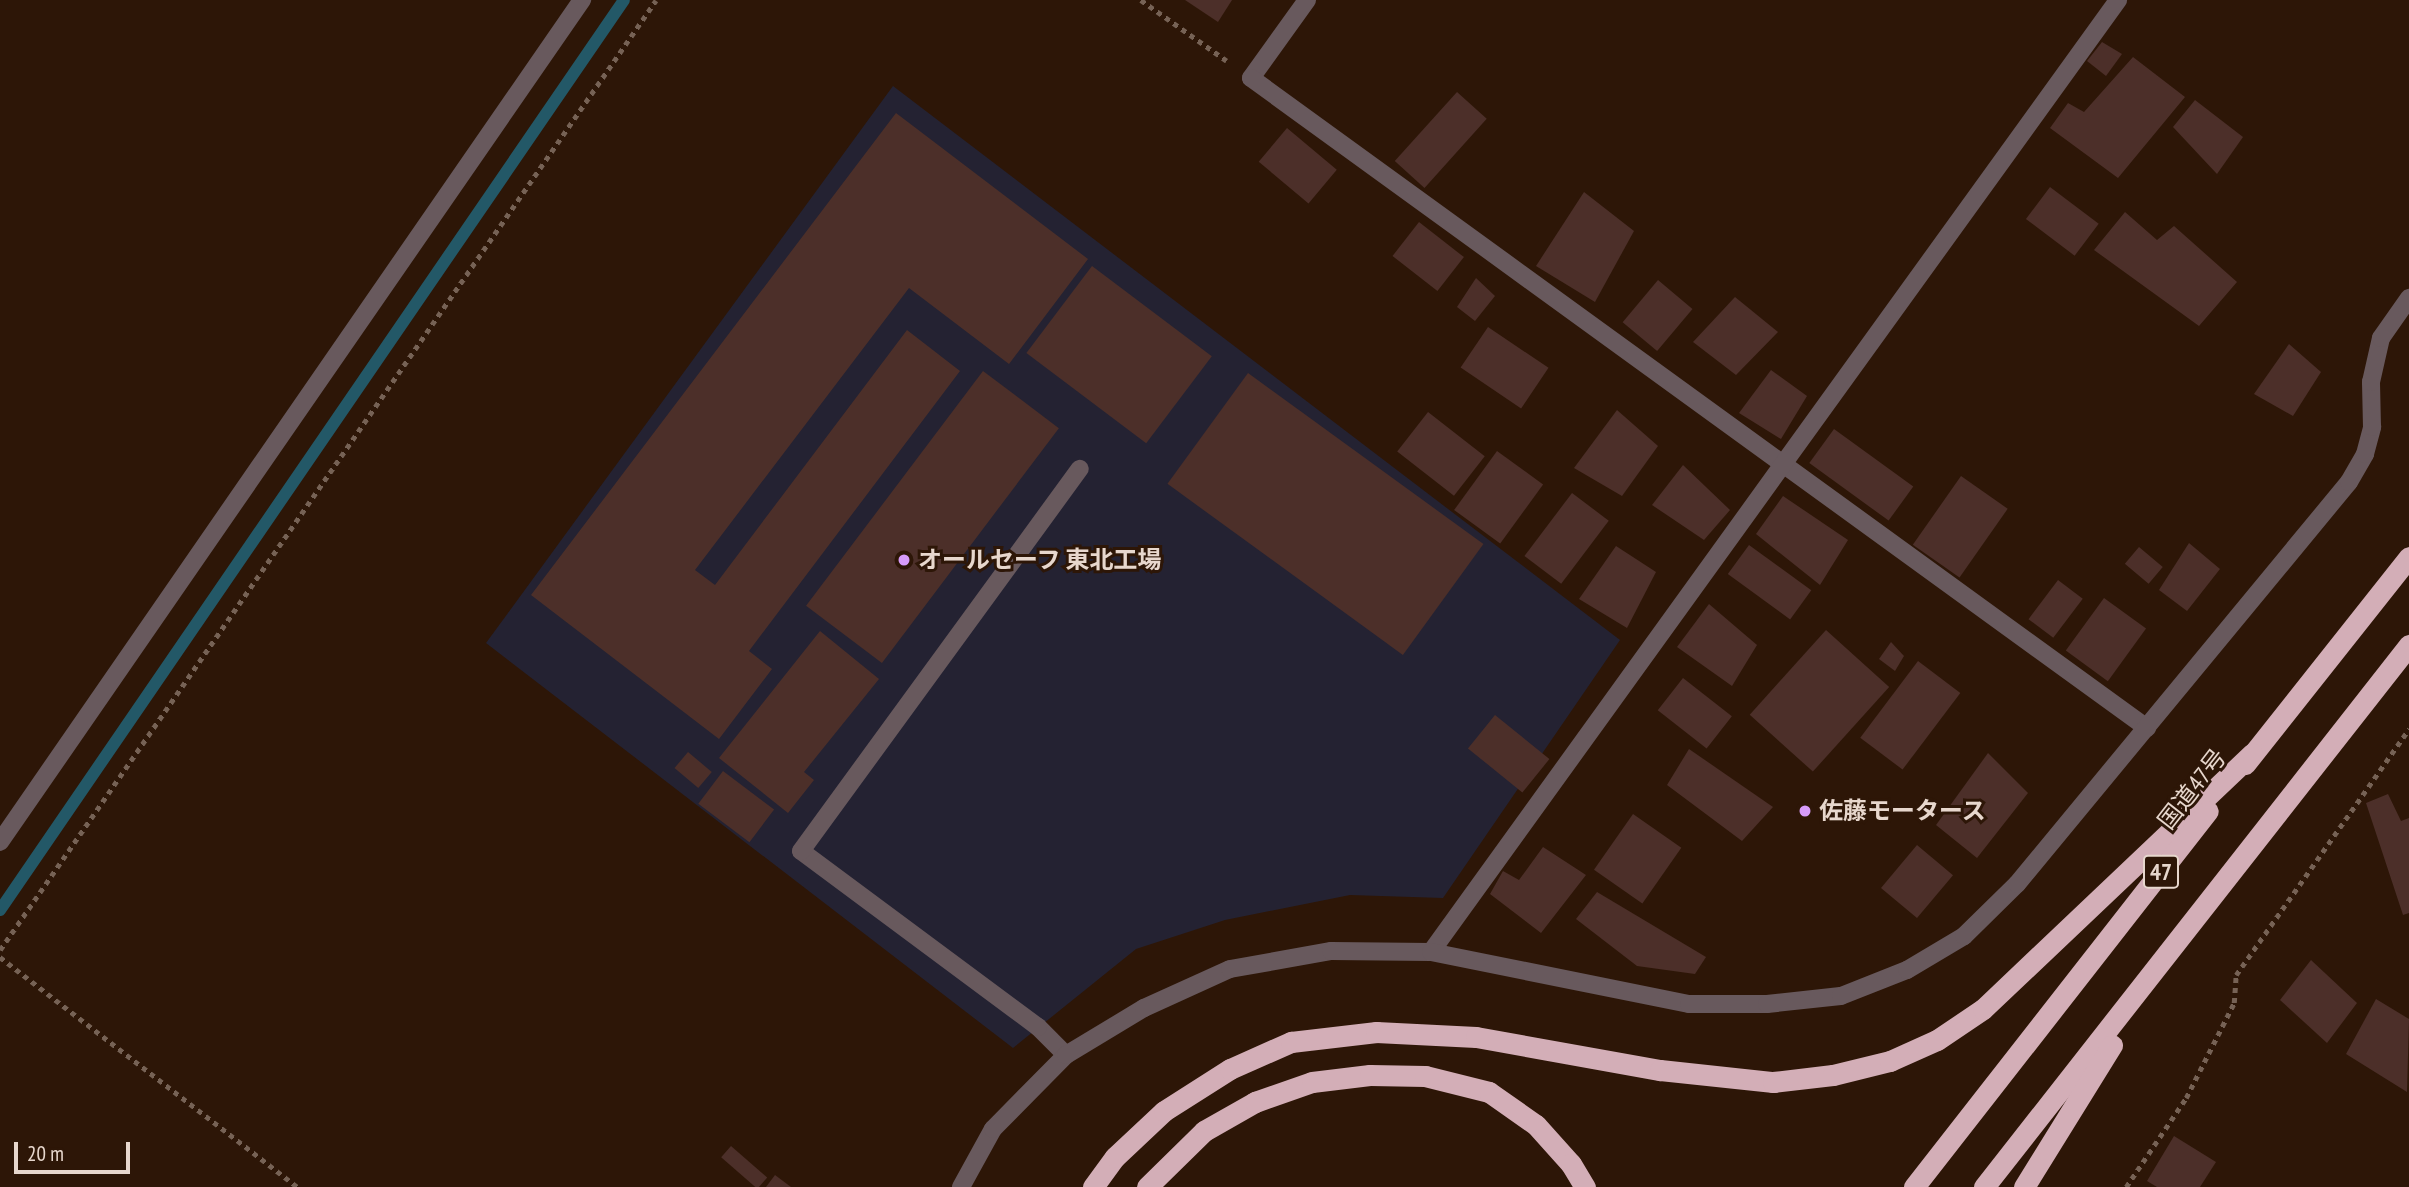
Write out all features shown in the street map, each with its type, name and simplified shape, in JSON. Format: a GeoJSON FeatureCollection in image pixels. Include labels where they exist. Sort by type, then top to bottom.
{"type":"FeatureCollection","features":[{"type":"Feature","properties":{"kind":"highway","name":"国道47号"},"geometry":{"type":"LineString","coordinates":[[1914,1187],[2409,557]]}},
{"type":"Feature","properties":{"kind":"highway","name":"47"},"geometry":{"type":"LineString","coordinates":[[1984,1187],[2409,645]]}},
{"type":"Feature","properties":{"kind":"highway"},"geometry":{"type":"LineString","coordinates":[[1093,1187],[1115,1157],[1164,1111],[1230,1069],[1292,1042],[1376,1032],[1476,1037],[1660,1070],[1773,1082],[1833,1075],[1890,1061],[1937,1040],[1983,1009],[2252,754]]}},
{"type":"Feature","properties":{"kind":"highway"},"geometry":{"type":"LineString","coordinates":[[2024,1187],[2163,962]]}},
{"type":"Feature","properties":{"kind":"highway"},"geometry":{"type":"LineString","coordinates":[[1147,1187],[1204,1131],[1255,1102],[1312,1082],[1370,1075],[1425,1076],[1489,1092],[1536,1125],[1572,1164],[1585,1187]]}},
{"type":"Feature","properties":{"kind":"street"},"geometry":{"type":"LineString","coordinates":[[0,842],[582,0]]}},
{"type":"Feature","properties":{"kind":"street"},"geometry":{"type":"LineString","coordinates":[[1307,0],[1251,78],[2147,728]]}},
{"type":"Feature","properties":{"kind":"street"},"geometry":{"type":"LineString","coordinates":[[1431,952],[2118,0]]}},
{"type":"Feature","properties":{"kind":"street"},"geometry":{"type":"LineString","coordinates":[[961,1187],[993,1129],[1066,1055],[1144,1007],[1230,969],[1331,951],[1431,952],[1689,1004],[1767,1004],[1841,996],[1907,970],[1964,936],[2017,884],[2349,482],[2365,454],[2372,427],[2371,382],[2381,338],[2409,298]]}},
{"type":"Feature","properties":{"kind":"street"},"geometry":{"type":"LineString","coordinates":[[1066,1055],[1038,1027],[801,851],[1080,469]]}},
{"type":"Feature","properties":{"kind":"path"},"geometry":{"type":"LineString","coordinates":[[0,950],[656,0]]}},
{"type":"Feature","properties":{"kind":"path"},"geometry":{"type":"LineString","coordinates":[[1141,0],[1251,78]]}},
{"type":"Feature","properties":{"kind":"path"},"geometry":{"type":"LineString","coordinates":[[2126,1187],[2186,1098],[2234,1003],[2236,975],[2409,729]]}},
{"type":"Feature","properties":{"kind":"path"},"geometry":{"type":"LineString","coordinates":[[0,957],[298,1187]]}},
{"type":"Feature","properties":{"kind":"shaded area"},"geometry":{"type":"Polygon","coordinates":[[[893,86],[1620,640],[1443,898],[1350,895],[1225,920],[1136,949],[1013,1048],[486,643],[893,86]]]}},
{"type":"Feature","properties":{"kind":"building"},"geometry":{"type":"Polygon","coordinates":[[[1185,0],[1232,0],[1218,22],[1185,0]]]}},
{"type":"Feature","properties":{"kind":"building"},"geometry":{"type":"Polygon","coordinates":[[[2102,42],[2122,54],[2106,76],[2087,61],[2102,42]]]}},
{"type":"Feature","properties":{"kind":"building"},"geometry":{"type":"Polygon","coordinates":[[[2133,57],[2185,97],[2118,178],[2050,128],[2068,103],[2084,112],[2133,57]]]}},
{"type":"Feature","properties":{"kind":"building"},"geometry":{"type":"Polygon","coordinates":[[[1457,92],[1487,119],[1424,188],[1395,161],[1457,92]]]}},
{"type":"Feature","properties":{"kind":"building"},"geometry":{"type":"Polygon","coordinates":[[[2195,100],[2243,137],[2217,174],[2173,127],[2195,100]]]}},
{"type":"Feature","properties":{"kind":"building"},"geometry":{"type":"Polygon","coordinates":[[[896,113],[1088,259],[1009,364],[909,288],[695,570],[715,585],[907,330],[960,371],[749,651],[772,669],[719,739],[531,595],[896,113]]]}},
{"type":"Feature","properties":{"kind":"building"},"geometry":{"type":"Polygon","coordinates":[[[1287,128],[1337,170],[1309,203],[1259,162],[1287,128]]]}},
{"type":"Feature","properties":{"kind":"building"},"geometry":{"type":"Polygon","coordinates":[[[2050,187],[2099,224],[2075,256],[2026,219],[2050,187]]]}},
{"type":"Feature","properties":{"kind":"building"},"geometry":{"type":"Polygon","coordinates":[[[1584,192],[1634,231],[1595,302],[1536,266],[1584,192]]]}},
{"type":"Feature","properties":{"kind":"building"},"geometry":{"type":"Polygon","coordinates":[[[2125,212],[2157,240],[2174,226],[2237,282],[2199,326],[2094,250],[2125,212]]]}},
{"type":"Feature","properties":{"kind":"building"},"geometry":{"type":"Polygon","coordinates":[[[1419,222],[1464,257],[1437,291],[1393,256],[1419,222]]]}},
{"type":"Feature","properties":{"kind":"building"},"geometry":{"type":"Polygon","coordinates":[[[1092,266],[1212,356],[1146,443],[1026,353],[1092,266]]]}},
{"type":"Feature","properties":{"kind":"building"},"geometry":{"type":"Polygon","coordinates":[[[1476,278],[1495,296],[1475,321],[1457,307],[1476,278]]]}},
{"type":"Feature","properties":{"kind":"building"},"geometry":{"type":"Polygon","coordinates":[[[1658,280],[1692,309],[1657,351],[1623,322],[1658,280]]]}},
{"type":"Feature","properties":{"kind":"building"},"geometry":{"type":"Polygon","coordinates":[[[1735,297],[1778,332],[1736,375],[1693,342],[1735,297]]]}},
{"type":"Feature","properties":{"kind":"building"},"geometry":{"type":"Polygon","coordinates":[[[1488,327],[1549,368],[1521,408],[1461,368],[1488,327]]]}},
{"type":"Feature","properties":{"kind":"building"},"geometry":{"type":"Polygon","coordinates":[[[2289,344],[2321,372],[2293,416],[2254,394],[2289,344]]]}},
{"type":"Feature","properties":{"kind":"building"},"geometry":{"type":"Polygon","coordinates":[[[1771,370],[1807,396],[1781,439],[1739,413],[1771,370]]]}},
{"type":"Feature","properties":{"kind":"building"},"geometry":{"type":"Polygon","coordinates":[[[983,371],[1059,428],[882,663],[806,606],[983,371]]]}},
{"type":"Feature","properties":{"kind":"building"},"geometry":{"type":"Polygon","coordinates":[[[1248,373],[1483,544],[1403,655],[1167,484],[1248,373]]]}},
{"type":"Feature","properties":{"kind":"building"},"geometry":{"type":"Polygon","coordinates":[[[1617,410],[1658,446],[1622,496],[1574,468],[1617,410]]]}},
{"type":"Feature","properties":{"kind":"building"},"geometry":{"type":"Polygon","coordinates":[[[1428,412],[1485,456],[1454,496],[1397,451],[1428,412]]]}},
{"type":"Feature","properties":{"kind":"building"},"geometry":{"type":"Polygon","coordinates":[[[1834,429],[1913,487],[1889,521],[1809,463],[1834,429]]]}},
{"type":"Feature","properties":{"kind":"building"},"geometry":{"type":"Polygon","coordinates":[[[1497,451],[1543,485],[1500,544],[1454,510],[1497,451]]]}},
{"type":"Feature","properties":{"kind":"building"},"geometry":{"type":"Polygon","coordinates":[[[1683,465],[1730,510],[1704,540],[1652,505],[1683,465]]]}},
{"type":"Feature","properties":{"kind":"building"},"geometry":{"type":"Polygon","coordinates":[[[1961,476],[2008,509],[1960,578],[1913,545],[1961,476]]]}},
{"type":"Feature","properties":{"kind":"building"},"geometry":{"type":"Polygon","coordinates":[[[1572,493],[1609,521],[1561,584],[1524,556],[1572,493]]]}},
{"type":"Feature","properties":{"kind":"building"},"geometry":{"type":"Polygon","coordinates":[[[1783,496],[1848,540],[1820,585],[1756,534],[1783,496]]]}},
{"type":"Feature","properties":{"kind":"building"},"geometry":{"type":"Polygon","coordinates":[[[2189,543],[2220,569],[2187,611],[2159,590],[2189,543]]]}},
{"type":"Feature","properties":{"kind":"building"},"geometry":{"type":"Polygon","coordinates":[[[1749,545],[1811,590],[1790,619],[1728,574],[1749,545]]]}},
{"type":"Feature","properties":{"kind":"building"},"geometry":{"type":"Polygon","coordinates":[[[1616,546],[1656,572],[1627,628],[1579,599],[1616,546]]]}},
{"type":"Feature","properties":{"kind":"building"},"geometry":{"type":"Polygon","coordinates":[[[2139,547],[2163,567],[2149,584],[2125,564],[2139,547]]]}},
{"type":"Feature","properties":{"kind":"building"},"geometry":{"type":"Polygon","coordinates":[[[2058,580],[2083,599],[2053,638],[2029,619],[2058,580]]]}},
{"type":"Feature","properties":{"kind":"building"},"geometry":{"type":"Polygon","coordinates":[[[2104,598],[2146,629],[2108,681],[2066,651],[2104,598]]]}},
{"type":"Feature","properties":{"kind":"building"},"geometry":{"type":"Polygon","coordinates":[[[1709,604],[1757,645],[1732,686],[1677,647],[1709,604]]]}},
{"type":"Feature","properties":{"kind":"building"},"geometry":{"type":"Polygon","coordinates":[[[1826,630],[1889,687],[1813,772],[1750,715],[1826,630]]]}},
{"type":"Feature","properties":{"kind":"building"},"geometry":{"type":"Polygon","coordinates":[[[820,631],[879,679],[804,772],[814,780],[788,813],[719,758],[820,631]]]}},
{"type":"Feature","properties":{"kind":"building"},"geometry":{"type":"Polygon","coordinates":[[[1891,642],[1904,656],[1895,671],[1879,659],[1891,642]]]}},
{"type":"Feature","properties":{"kind":"building"},"geometry":{"type":"Polygon","coordinates":[[[1918,661],[1960,693],[1903,770],[1860,738],[1918,661]]]}},
{"type":"Feature","properties":{"kind":"building"},"geometry":{"type":"Polygon","coordinates":[[[1683,678],[1732,716],[1707,748],[1658,710],[1683,678]]]}},
{"type":"Feature","properties":{"kind":"building"},"geometry":{"type":"Polygon","coordinates":[[[1495,715],[1549,759],[1522,792],[1468,748],[1495,715]]]}},
{"type":"Feature","properties":{"kind":"building"},"geometry":{"type":"Polygon","coordinates":[[[1689,749],[1773,807],[1742,841],[1667,785],[1689,749]]]}},
{"type":"Feature","properties":{"kind":"building"},"geometry":{"type":"Polygon","coordinates":[[[688,752],[712,772],[698,788],[675,768],[688,752]]]}},
{"type":"Feature","properties":{"kind":"building"},"geometry":{"type":"Polygon","coordinates":[[[1988,753],[2028,793],[1977,858],[1936,825],[1988,753]]]}},
{"type":"Feature","properties":{"kind":"building"},"geometry":{"type":"Polygon","coordinates":[[[723,771],[774,810],[749,842],[698,804],[723,771]]]}},
{"type":"Feature","properties":{"kind":"building"},"geometry":{"type":"Polygon","coordinates":[[[2388,794],[2401,821],[2409,818],[2409,913],[2403,915],[2366,803],[2388,794]]]}},
{"type":"Feature","properties":{"kind":"building"},"geometry":{"type":"Polygon","coordinates":[[[1633,814],[1681,848],[1642,904],[1594,870],[1633,814]]]}},
{"type":"Feature","properties":{"kind":"building"},"geometry":{"type":"Polygon","coordinates":[[[1917,845],[1953,875],[1917,918],[1881,888],[1917,845]]]}},
{"type":"Feature","properties":{"kind":"building"},"geometry":{"type":"Polygon","coordinates":[[[1543,847],[1586,875],[1541,933],[1490,894],[1503,871],[1519,880],[1543,847]]]}},
{"type":"Feature","properties":{"kind":"building"},"geometry":{"type":"Polygon","coordinates":[[[1597,892],[1706,957],[1695,974],[1637,966],[1576,919],[1597,892]]]}},
{"type":"Feature","properties":{"kind":"building"},"geometry":{"type":"Polygon","coordinates":[[[2311,960],[2357,1003],[2327,1043],[2280,1000],[2311,960]]]}},
{"type":"Feature","properties":{"kind":"building"},"geometry":{"type":"Polygon","coordinates":[[[2376,999],[2409,1019],[2407,1092],[2346,1054],[2376,999]]]}},
{"type":"Feature","properties":{"kind":"building"},"geometry":{"type":"Polygon","coordinates":[[[2174,1136],[2216,1162],[2200,1187],[2157,1187],[2147,1181],[2174,1136]]]}},
{"type":"Feature","properties":{"kind":"building"},"geometry":{"type":"Polygon","coordinates":[[[731,1146],[767,1177],[759,1187],[755,1187],[721,1157],[731,1146]]]}},
{"type":"Feature","properties":{"kind":"building"},"geometry":{"type":"Polygon","coordinates":[[[775,1175],[791,1187],[766,1187],[775,1175]]]}},
{"type":"Feature","properties":{"kind":"waterway"},"geometry":{"type":"LineString","coordinates":[[0,910],[624,0]]}},
{"type":"Feature","properties":{"kind":"place","name":"オールセーフ 東北工場"},"geometry":{"type":"Point","coordinates":[904,560]}},
{"type":"Feature","properties":{"kind":"place","name":"佐藤モータース"},"geometry":{"type":"Point","coordinates":[1805,811]}}]}
